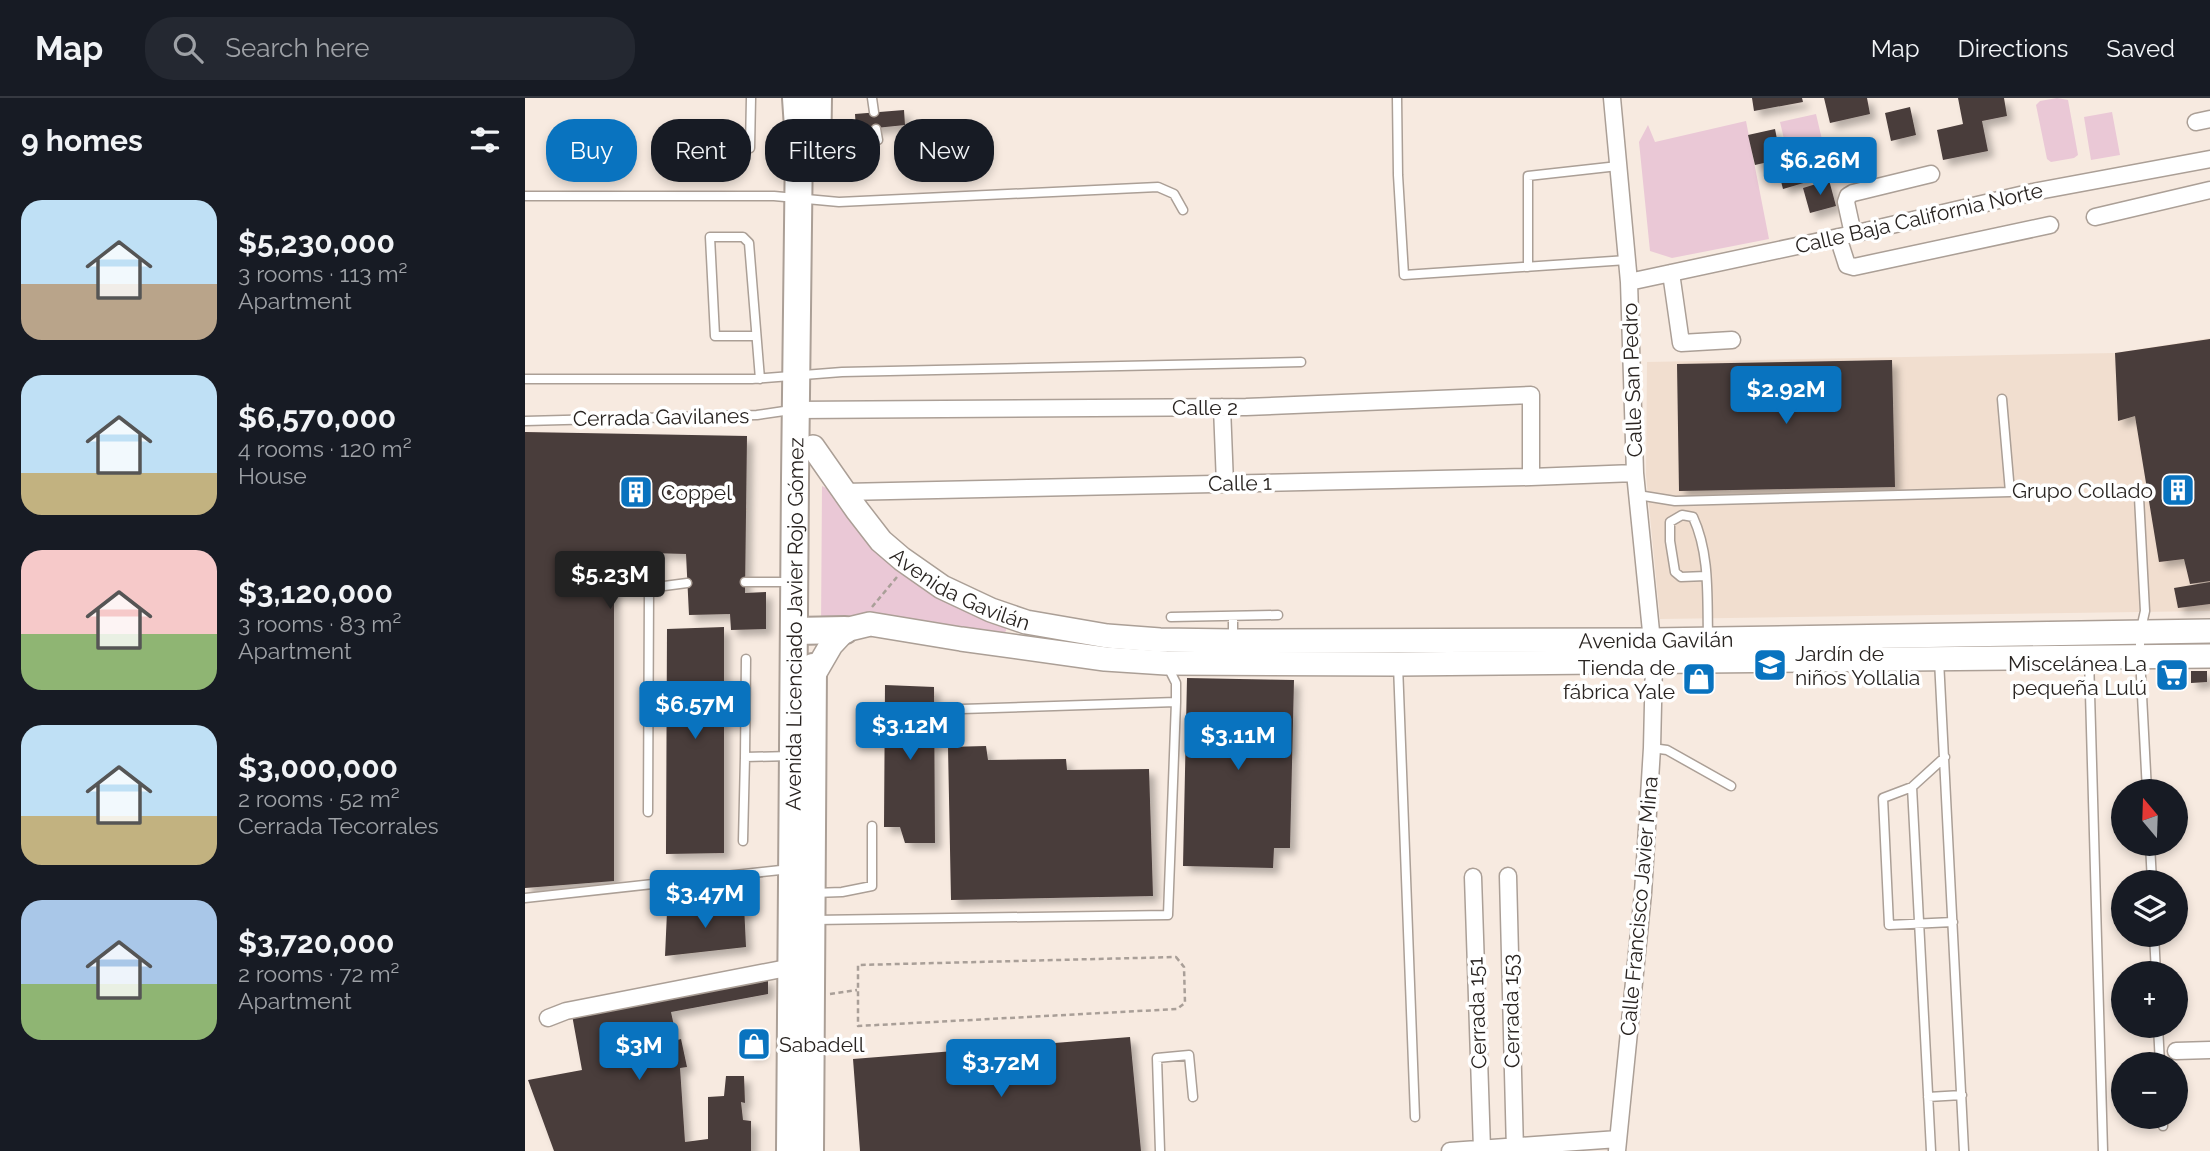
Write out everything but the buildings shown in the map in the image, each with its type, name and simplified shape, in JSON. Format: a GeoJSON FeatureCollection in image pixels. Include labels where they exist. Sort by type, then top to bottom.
{"type":"FeatureCollection","features":[{"type":"Feature","properties":{"kind":"main road","name":"Avenida Licenciado Javier Rojo Gómez"},"geometry":{"type":"LineString","coordinates":[[807,98],[807,119]]}},
{"type":"Feature","properties":{"kind":"main road","name":"Avenida Licenciado Javier Rojo Gómez"},"geometry":{"type":"LineString","coordinates":[[808,182],[804,630],[794,756],[792,967],[801,999],[810,1151]]}},
{"type":"Feature","properties":{"kind":"main road","name":"Avenida Licenciado Javier Rojo Gómez"},"geometry":{"type":"LineString","coordinates":[[790,1151],[801,999],[811,920],[813,676],[795,582],[804,478],[813,447],[805,410]]}},
{"type":"Feature","properties":{"kind":"main road","name":"Avenida Gavilán"},"geometry":{"type":"LineString","coordinates":[[813,447],[881,541],[908,564],[951,592],[1026,622],[1166,663],[1233,652],[1939,647],[2089,634],[2210,631]]}},
{"type":"Feature","properties":{"kind":"main road"},"geometry":{"type":"LineString","coordinates":[[1022,648],[1026,622]]}},
{"type":"Feature","properties":{"kind":"main road","name":"Avenida Gavilán"},"geometry":{"type":"LineString","coordinates":[[850,628],[870,624],[1022,648],[1106,647],[1160,640],[1233,652]]}},
{"type":"Feature","properties":{"kind":"main road"},"geometry":{"type":"LineString","coordinates":[[804,630],[850,628]]}},
{"type":"Feature","properties":{"kind":"main road"},"geometry":{"type":"LineString","coordinates":[[813,676],[831,645],[850,628]]}},
{"type":"Feature","properties":{"kind":"main road","name":"Avenida Gavilán"},"geometry":{"type":"LineString","coordinates":[[1654,651],[1708,639],[1939,647],[2089,657],[2210,656]]}},
{"type":"Feature","properties":{"kind":"street","name":"Calle San Pedro"},"geometry":{"type":"LineString","coordinates":[[1612,98],[1629,282],[1635,473],[1654,651]]}},
{"type":"Feature","properties":{"kind":"street","name":"Calle Baja California Norte"},"geometry":{"type":"LineString","coordinates":[[1629,282],[2033,192],[2210,159]]}},
{"type":"Feature","properties":{"kind":"street"},"geometry":{"type":"LineString","coordinates":[[1931,174],[1853,192],[1848,196],[1847,265],[1854,267],[2050,225]]}},
{"type":"Feature","properties":{"kind":"street"},"geometry":{"type":"LineString","coordinates":[[2095,217],[2210,190]]}},
{"type":"Feature","properties":{"kind":"street"},"geometry":{"type":"LineString","coordinates":[[1671,273],[1681,344],[1732,340]]}},
{"type":"Feature","properties":{"kind":"street","name":"Calle 2"},"geometry":{"type":"LineString","coordinates":[[805,410],[1222,407],[1531,395],[1531,477]]}},
{"type":"Feature","properties":{"kind":"street"},"geometry":{"type":"LineString","coordinates":[[1222,407],[1225,484]]}},
{"type":"Feature","properties":{"kind":"street","name":"Calle 1"},"geometry":{"type":"LineString","coordinates":[[844,492],[1635,473]]}},
{"type":"Feature","properties":{"kind":"street","name":"Calle Francisco Javier Mina"},"geometry":{"type":"LineString","coordinates":[[1618,1145],[1643,893],[1652,748],[1654,651]]}},
{"type":"Feature","properties":{"kind":"street","name":"Cerrada 153"},"geometry":{"type":"LineString","coordinates":[[1508,876],[1515,1149]]}},
{"type":"Feature","properties":{"kind":"street","name":"Cerrada 151"},"geometry":{"type":"LineString","coordinates":[[1473,877],[1482,1149]]}},
{"type":"Feature","properties":{"kind":"street"},"geometry":{"type":"LineString","coordinates":[[548,1018],[566,1011],[792,967]]}},
{"type":"Feature","properties":{"kind":"street"},"geometry":{"type":"LineString","coordinates":[[2176,1051],[2210,1051]]}},
{"type":"Feature","properties":{"kind":"street"},"geometry":{"type":"LineString","coordinates":[[1450,1151],[1618,1145]]}},
{"type":"Feature","properties":{"kind":"lane"},"geometry":{"type":"LineString","coordinates":[[751,98],[751,119]]}},
{"type":"Feature","properties":{"kind":"lane"},"geometry":{"type":"LineString","coordinates":[[807,98],[824,98]]}},
{"type":"Feature","properties":{"kind":"lane"},"geometry":{"type":"LineString","coordinates":[[872,98],[874,112]]}},
{"type":"Feature","properties":{"kind":"lane"},"geometry":{"type":"LineString","coordinates":[[1397,98],[1404,275],[1627,260]]}},
{"type":"Feature","properties":{"kind":"lane"},"geometry":{"type":"LineString","coordinates":[[1528,267],[1528,176],[1618,166]]}},
{"type":"Feature","properties":{"kind":"lane"},"geometry":{"type":"LineString","coordinates":[[525,196],[808,198],[839,202],[1158,187],[1174,194],[1184,210]]}},
{"type":"Feature","properties":{"kind":"lane"},"geometry":{"type":"LineString","coordinates":[[756,335],[715,337],[710,237],[743,237],[749,243],[760,379]]}},
{"type":"Feature","properties":{"kind":"lane"},"geometry":{"type":"LineString","coordinates":[[525,379],[760,379],[842,372],[1301,362]]}},
{"type":"Feature","properties":{"kind":"lane"},"geometry":{"type":"LineString","coordinates":[[1638,495],[1675,501],[2010,492],[2002,399]]}},
{"type":"Feature","properties":{"kind":"lane","name":"Cerrada Gavilanes"},"geometry":{"type":"LineString","coordinates":[[525,421],[757,415],[805,410]]}},
{"type":"Feature","properties":{"kind":"lane"},"geometry":{"type":"LineString","coordinates":[[2139,498],[2145,611],[2140,633],[2140,657],[2146,779]]}},
{"type":"Feature","properties":{"kind":"lane"},"geometry":{"type":"LineString","coordinates":[[1706,576],[1681,577],[1675,572],[1670,541],[1671,522],[1682,515],[1693,517],[1701,533],[1705,553],[1706,576],[1708,639]]}},
{"type":"Feature","properties":{"kind":"lane"},"geometry":{"type":"LineString","coordinates":[[745,582],[795,582]]}},
{"type":"Feature","properties":{"kind":"lane"},"geometry":{"type":"LineString","coordinates":[[647,812],[649,588],[687,583]]}},
{"type":"Feature","properties":{"kind":"lane"},"geometry":{"type":"LineString","coordinates":[[1171,617],[1277,615]]}},
{"type":"Feature","properties":{"kind":"lane"},"geometry":{"type":"LineString","coordinates":[[1233,616],[1233,652]]}},
{"type":"Feature","properties":{"kind":"lane"},"geometry":{"type":"LineString","coordinates":[[2089,634],[2103,1151]]}},
{"type":"Feature","properties":{"kind":"lane"},"geometry":{"type":"LineString","coordinates":[[811,920],[1168,915],[1176,683],[1166,663],[1160,640]]}},
{"type":"Feature","properties":{"kind":"lane"},"geometry":{"type":"LineString","coordinates":[[1939,647],[1964,1151]]}},
{"type":"Feature","properties":{"kind":"lane"},"geometry":{"type":"LineString","coordinates":[[1398,652],[1415,1117]]}},
{"type":"Feature","properties":{"kind":"lane"},"geometry":{"type":"LineString","coordinates":[[743,841],[747,659]]}},
{"type":"Feature","properties":{"kind":"lane"},"geometry":{"type":"LineString","coordinates":[[962,709],[1176,702]]}},
{"type":"Feature","properties":{"kind":"lane"},"geometry":{"type":"LineString","coordinates":[[1652,748],[1667,750],[1731,786]]}},
{"type":"Feature","properties":{"kind":"lane"},"geometry":{"type":"LineString","coordinates":[[745,757],[794,756]]}},
{"type":"Feature","properties":{"kind":"lane"},"geometry":{"type":"LineString","coordinates":[[1945,757],[1912,787],[1883,798],[1889,925],[1953,922]]}},
{"type":"Feature","properties":{"kind":"lane"},"geometry":{"type":"LineString","coordinates":[[1912,787],[1931,1151]]}},
{"type":"Feature","properties":{"kind":"lane"},"geometry":{"type":"LineString","coordinates":[[811,894],[872,886],[872,826]]}},
{"type":"Feature","properties":{"kind":"lane"},"geometry":{"type":"LineString","coordinates":[[525,898],[793,869]]}},
{"type":"Feature","properties":{"kind":"lane"},"geometry":{"type":"LineString","coordinates":[[1160,1151],[1157,1058],[1189,1055],[1193,1097]]}},
{"type":"Feature","properties":{"kind":"lane"},"geometry":{"type":"LineString","coordinates":[[1928,1097],[1962,1095]]}},
{"type":"Feature","properties":{"kind":"path"},"geometry":{"type":"LineString","coordinates":[[850,628],[908,564]]}},
{"type":"Feature","properties":{"kind":"path"},"geometry":{"type":"LineString","coordinates":[[1176,957],[1184,967],[1185,1003],[1177,1009],[858,1026],[857,990],[858,965],[1176,957]]}},
{"type":"Feature","properties":{"kind":"path"},"geometry":{"type":"LineString","coordinates":[[801,999],[857,990]]}},
{"type":"Feature","properties":{"kind":"shaded area"},"geometry":{"type":"Polygon","coordinates":[[[2057,98],[2068,100],[2078,155],[2051,162],[2047,159],[2036,105],[2040,101],[2057,98]]]}},
{"type":"Feature","properties":{"kind":"shaded area"},"geometry":{"type":"Polygon","coordinates":[[[2112,112],[2120,155],[2091,160],[2084,117],[2112,112]]]}},
{"type":"Feature","properties":{"kind":"shaded area"},"geometry":{"type":"Polygon","coordinates":[[[1816,114],[1824,148],[1788,156],[1780,122],[1816,114]]]}},
{"type":"Feature","properties":{"kind":"shaded area"},"geometry":{"type":"Polygon","coordinates":[[[1746,121],[1769,239],[1672,258],[1650,251],[1639,142],[1648,125],[1655,142],[1746,121]]]}},
{"type":"Feature","properties":{"kind":"shaded area"},"geometry":{"type":"Polygon","coordinates":[[[2210,338],[2210,611],[1660,619],[1646,475],[1647,362],[2115,353],[2210,338]]]}},
{"type":"Feature","properties":{"kind":"shaded area"},"geometry":{"type":"Polygon","coordinates":[[[822,486],[841,495],[864,529],[1007,624],[1006,631],[1000,638],[821,628],[822,486]]]}},
{"type":"Feature","properties":{"kind":"place","name":"Grupo Collado"},"geometry":{"type":"Point","coordinates":[2178,490]}},
{"type":"Feature","properties":{"kind":"place","name":"Coppel"},"geometry":{"type":"Point","coordinates":[636,492]}},
{"type":"Feature","properties":{"kind":"place","name":"Jardín de niños Yollalia"},"geometry":{"type":"Point","coordinates":[1770,665]}},
{"type":"Feature","properties":{"kind":"place","name":"Miscelánea La pequeña Lulú"},"geometry":{"type":"Point","coordinates":[2172,675]}},
{"type":"Feature","properties":{"kind":"place","name":"Tienda de fábrica Yale"},"geometry":{"type":"Point","coordinates":[1699,679]}},
{"type":"Feature","properties":{"kind":"place","name":"Sabadell"},"geometry":{"type":"Point","coordinates":[754,1044]}}]}
